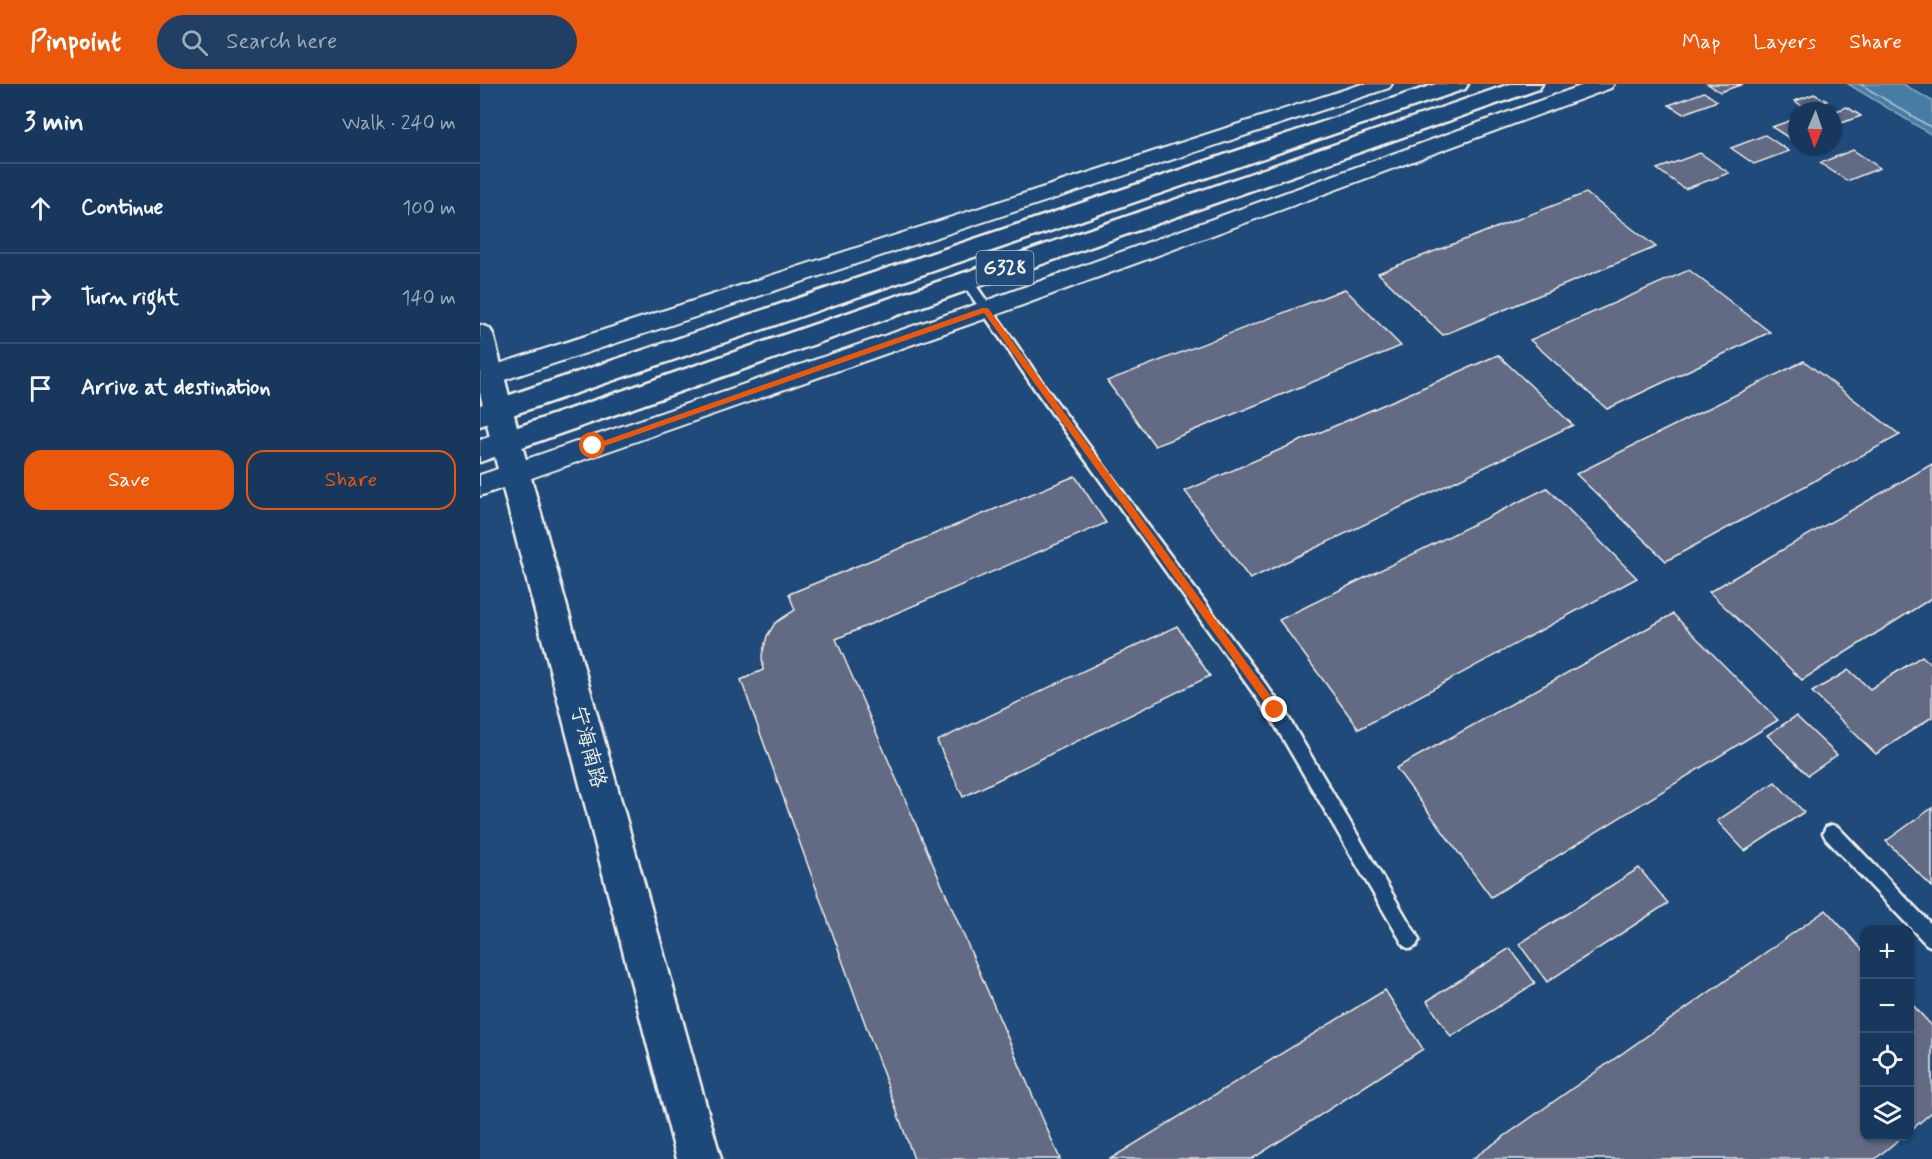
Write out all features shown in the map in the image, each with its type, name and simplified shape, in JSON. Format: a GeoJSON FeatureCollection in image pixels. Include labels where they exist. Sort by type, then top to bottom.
{"type":"FeatureCollection","features":[{"type":"Feature","properties":{"kind":"main road","name":"G328"},"geometry":{"type":"LineString","coordinates":[[496,439],[1457,84]]}},
{"type":"Feature","properties":{"kind":"main road","name":"G328"},"geometry":{"type":"LineString","coordinates":[[496,439],[967,281],[1531,84]]}},
{"type":"Feature","properties":{"kind":"main road","name":"宁海南路"},"geometry":{"type":"LineString","coordinates":[[480,334],[496,439],[699,1159]]}},
{"type":"Feature","properties":{"kind":"street"},"geometry":{"type":"LineString","coordinates":[[485,377],[1382,84]]}},
{"type":"Feature","properties":{"kind":"street"},"geometry":{"type":"LineString","coordinates":[[480,486],[496,439],[985,310],[1604,84]]}},
{"type":"Feature","properties":{"kind":"lane"},"geometry":{"type":"LineString","coordinates":[[967,281],[985,310],[1275,710],[1410,940]]}},
{"type":"Feature","properties":{"kind":"lane"},"geometry":{"type":"LineString","coordinates":[[1832,833],[1932,938]]}},
{"type":"Feature","properties":{"kind":"water"},"geometry":{"type":"Polygon","coordinates":[[[1848,84],[1903,84],[1932,101],[1932,135],[1848,84]]]}},
{"type":"Feature","properties":{"kind":"building"},"geometry":{"type":"Polygon","coordinates":[[[1708,84],[1743,84],[1720,92],[1708,84]]]}},
{"type":"Feature","properties":{"kind":"building"},"geometry":{"type":"Polygon","coordinates":[[[1704,92],[1717,101],[1683,114],[1669,105],[1704,92]]]}},
{"type":"Feature","properties":{"kind":"building"},"geometry":{"type":"Polygon","coordinates":[[[1814,94],[1827,101],[1796,102],[1814,94]]]}},
{"type":"Feature","properties":{"kind":"building"},"geometry":{"type":"Polygon","coordinates":[[[1847,107],[1861,116],[1842,123],[1842,109],[1847,107]]]}},
{"type":"Feature","properties":{"kind":"building"},"geometry":{"type":"Polygon","coordinates":[[[1788,121],[1788,137],[1772,127],[1788,121]]]}},
{"type":"Feature","properties":{"kind":"building"},"geometry":{"type":"Polygon","coordinates":[[[1765,135],[1788,151],[1754,164],[1731,148],[1765,135]]]}},
{"type":"Feature","properties":{"kind":"building"},"geometry":{"type":"Polygon","coordinates":[[[1853,150],[1880,168],[1847,181],[1820,163],[1853,150]]]}},
{"type":"Feature","properties":{"kind":"building"},"geometry":{"type":"Polygon","coordinates":[[[1700,153],[1729,173],[1685,189],[1657,169],[1700,153]]]}},
{"type":"Feature","properties":{"kind":"building"},"geometry":{"type":"Polygon","coordinates":[[[1586,193],[1656,247],[1443,335],[1378,273],[1586,193]]]}},
{"type":"Feature","properties":{"kind":"building"},"geometry":{"type":"Polygon","coordinates":[[[1689,270],[1770,332],[1607,409],[1530,340],[1689,270]]]}},
{"type":"Feature","properties":{"kind":"building"},"geometry":{"type":"Polygon","coordinates":[[[1345,289],[1401,346],[1155,446],[1107,381],[1345,289]]]}},
{"type":"Feature","properties":{"kind":"building"},"geometry":{"type":"Polygon","coordinates":[[[1498,355],[1573,425],[1250,579],[1185,491],[1498,355]]]}},
{"type":"Feature","properties":{"kind":"building"},"geometry":{"type":"Polygon","coordinates":[[[1804,361],[1900,435],[1666,561],[1576,474],[1804,361]]]}},
{"type":"Feature","properties":{"kind":"building"},"geometry":{"type":"Polygon","coordinates":[[[1932,464],[1932,598],[1802,680],[1709,592],[1932,464]]]}},
{"type":"Feature","properties":{"kind":"building"},"geometry":{"type":"Polygon","coordinates":[[[1075,476],[1106,523],[836,639],[1060,1159],[914,1159],[741,680],[763,670],[762,655],[767,636],[775,623],[795,610],[789,594],[1075,476]]]}},
{"type":"Feature","properties":{"kind":"building"},"geometry":{"type":"Polygon","coordinates":[[[1547,488],[1637,578],[1359,729],[1279,620],[1547,488]]]}},
{"type":"Feature","properties":{"kind":"building"},"geometry":{"type":"Polygon","coordinates":[[[1673,614],[1778,720],[1491,897],[1396,768],[1673,614]]]}},
{"type":"Feature","properties":{"kind":"building"},"geometry":{"type":"Polygon","coordinates":[[[1177,626],[1210,676],[963,797],[937,741],[1177,626]]]}},
{"type":"Feature","properties":{"kind":"building"},"geometry":{"type":"Polygon","coordinates":[[[1922,656],[1932,665],[1932,717],[1876,754],[1812,692],[1849,670],[1870,689],[1922,656]]]}},
{"type":"Feature","properties":{"kind":"building"},"geometry":{"type":"Polygon","coordinates":[[[1796,716],[1837,755],[1808,775],[1767,735],[1796,716]]]}},
{"type":"Feature","properties":{"kind":"building"},"geometry":{"type":"Polygon","coordinates":[[[1775,782],[1804,812],[1745,851],[1717,821],[1775,782]]]}},
{"type":"Feature","properties":{"kind":"building"},"geometry":{"type":"Polygon","coordinates":[[[1932,808],[1932,887],[1886,841],[1932,808]]]}},
{"type":"Feature","properties":{"kind":"building"},"geometry":{"type":"Polygon","coordinates":[[[1639,868],[1668,903],[1547,982],[1519,944],[1639,868]]]}},
{"type":"Feature","properties":{"kind":"building"},"geometry":{"type":"Polygon","coordinates":[[[1826,910],[1860,948],[1860,1141],[1897,1141],[1875,1159],[1472,1159],[1826,910]]]}},
{"type":"Feature","properties":{"kind":"building"},"geometry":{"type":"Polygon","coordinates":[[[1510,948],[1535,983],[1451,1037],[1427,1001],[1510,948]]]}},
{"type":"Feature","properties":{"kind":"building"},"geometry":{"type":"Polygon","coordinates":[[[1385,990],[1423,1049],[1252,1159],[1110,1159],[1385,990]]]}},
{"type":"Feature","properties":{"kind":"building"},"geometry":{"type":"Polygon","coordinates":[[[1914,1006],[1932,1026],[1932,1112],[1914,1128],[1914,1006]]]}},
{"type":"Feature","properties":{"kind":"route"},"geometry":{"type":"LineString","coordinates":[[593,446],[985,310],[1275,710]]}}]}
